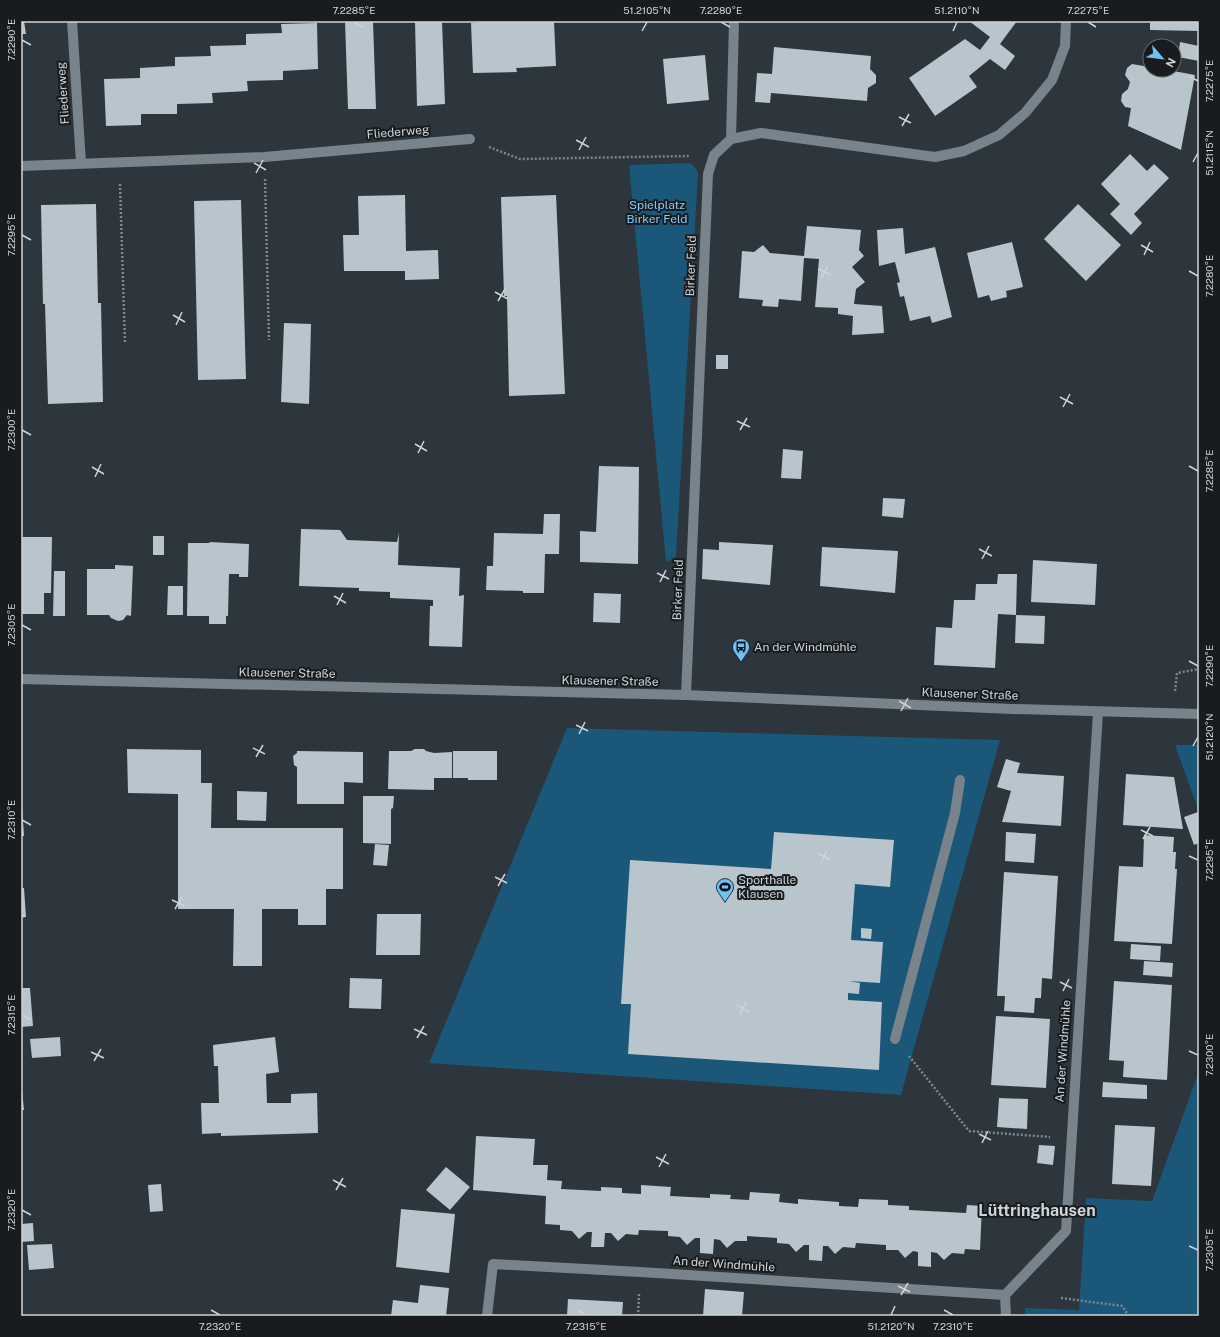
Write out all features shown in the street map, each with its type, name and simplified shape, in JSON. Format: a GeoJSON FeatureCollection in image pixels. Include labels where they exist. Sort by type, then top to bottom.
{"type":"FeatureCollection","features":[{"type":"Feature","properties":{"kind":"street","name":"Fliederweg"},"geometry":{"type":"LineString","coordinates":[[72,21],[81,163]]}},
{"type":"Feature","properties":{"kind":"street"},"geometry":{"type":"LineString","coordinates":[[734,21],[731,139],[761,133],[935,157],[964,151],[999,135],[1025,113],[1052,80],[1064,46],[1066,21]]}},
{"type":"Feature","properties":{"kind":"street","name":"Fliederweg"},"geometry":{"type":"LineString","coordinates":[[21,166],[264,157],[470,139]]}},
{"type":"Feature","properties":{"kind":"street","name":"Birker Feld"},"geometry":{"type":"LineString","coordinates":[[686,695],[708,174],[714,155],[731,139]]}},
{"type":"Feature","properties":{"kind":"street","name":"Klausener Straße"},"geometry":{"type":"LineString","coordinates":[[21,679],[686,695],[1098,712],[1199,714]]}},
{"type":"Feature","properties":{"kind":"street","name":"An der Windmühle"},"geometry":{"type":"LineString","coordinates":[[487,1316],[493,1264],[1005,1295],[1066,1231],[1070,1139],[1098,712]]}},
{"type":"Feature","properties":{"kind":"street"},"geometry":{"type":"LineString","coordinates":[[895,1039],[955,813],[960,780]]}},
{"type":"Feature","properties":{"kind":"street"},"geometry":{"type":"LineString","coordinates":[[1005,1295],[1006,1316]]}},
{"type":"Feature","properties":{"kind":"path"},"geometry":{"type":"LineString","coordinates":[[470,139],[520,159],[714,155]]}},
{"type":"Feature","properties":{"kind":"path"},"geometry":{"type":"LineString","coordinates":[[264,157],[269,340]]}},
{"type":"Feature","properties":{"kind":"path"},"geometry":{"type":"LineString","coordinates":[[120,162],[125,344]]}},
{"type":"Feature","properties":{"kind":"path"},"geometry":{"type":"LineString","coordinates":[[1173,713],[1177,673],[1199,669]]}},
{"type":"Feature","properties":{"kind":"path"},"geometry":{"type":"LineString","coordinates":[[895,1039],[969,1131],[1070,1139]]}},
{"type":"Feature","properties":{"kind":"path"},"geometry":{"type":"LineString","coordinates":[[1061,1298],[1122,1306],[1130,1316]]}},
{"type":"Feature","properties":{"kind":"green space","name":"Spielplatz Birker Feld"},"geometry":{"type":"Polygon","coordinates":[[[690,163],[695,167],[698,173],[676,557],[666,562],[629,165],[690,163]]]}},
{"type":"Feature","properties":{"kind":"green space","name":"Sporthalle Klausen"},"geometry":{"type":"Polygon","coordinates":[[[567,728],[1000,740],[901,1095],[429,1063],[567,728]]]}},
{"type":"Feature","properties":{"kind":"green space"},"geometry":{"type":"Polygon","coordinates":[[[1175,745],[1199,745],[1199,812],[1175,745]]]}},
{"type":"Feature","properties":{"kind":"green space"},"geometry":{"type":"Polygon","coordinates":[[[1199,1071],[1199,1316],[1025,1316],[1025,1308],[1079,1310],[1086,1198],[1152,1201],[1199,1071]]]}},
{"type":"Feature","properties":{"kind":"building"},"geometry":{"type":"Polygon","coordinates":[[[21,21],[24,21],[26,34],[21,34],[21,21]]]}},
{"type":"Feature","properties":{"kind":"building"},"geometry":{"type":"Polygon","coordinates":[[[345,21],[373,21],[376,109],[348,109],[345,21]]]}},
{"type":"Feature","properties":{"kind":"building"},"geometry":{"type":"Polygon","coordinates":[[[415,21],[442,21],[445,104],[417,106],[415,21]]]}},
{"type":"Feature","properties":{"kind":"building"},"geometry":{"type":"Polygon","coordinates":[[[491,21],[554,21],[556,66],[516,68],[517,72],[473,73],[471,23],[491,21]]]}},
{"type":"Feature","properties":{"kind":"building"},"geometry":{"type":"Polygon","coordinates":[[[969,21],[1017,21],[1000,44],[1015,56],[1005,70],[990,59],[969,76],[977,87],[935,116],[909,78],[965,39],[980,50],[990,37],[969,21]]]}},
{"type":"Feature","properties":{"kind":"building"},"geometry":{"type":"Polygon","coordinates":[[[1150,21],[1199,21],[1199,31],[1150,30],[1150,21]]]}},
{"type":"Feature","properties":{"kind":"building"},"geometry":{"type":"Polygon","coordinates":[[[317,23],[318,69],[283,71],[283,80],[247,81],[248,91],[212,93],[213,103],[177,104],[177,114],[141,114],[141,125],[106,126],[104,79],[140,78],[140,68],[175,66],[175,57],[211,56],[210,46],[246,45],[246,34],[282,33],[281,24],[317,23]]]}},
{"type":"Feature","properties":{"kind":"building"},"geometry":{"type":"Polygon","coordinates":[[[1182,42],[1199,46],[1199,61],[1182,58],[1182,42]]]}},
{"type":"Feature","properties":{"kind":"building"},"geometry":{"type":"Polygon","coordinates":[[[774,47],[871,56],[870,69],[876,75],[876,83],[868,88],[867,101],[771,93],[770,103],[755,102],[757,73],[772,74],[774,47]]]}},
{"type":"Feature","properties":{"kind":"building"},"geometry":{"type":"Polygon","coordinates":[[[705,55],[709,100],[667,104],[663,59],[705,55]]]}},
{"type":"Feature","properties":{"kind":"building"},"geometry":{"type":"Polygon","coordinates":[[[1132,64],[1142,66],[1142,78],[1182,78],[1182,73],[1195,75],[1181,150],[1128,126],[1131,108],[1125,107],[1121,101],[1122,94],[1128,89],[1130,82],[1125,75],[1127,68],[1132,64]]]}},
{"type":"Feature","properties":{"kind":"building"},"geometry":{"type":"Polygon","coordinates":[[[1130,154],[1147,171],[1154,164],[1169,178],[1134,214],[1142,223],[1131,235],[1110,214],[1120,204],[1101,184],[1130,154]]]}},
{"type":"Feature","properties":{"kind":"building"},"geometry":{"type":"Polygon","coordinates":[[[405,195],[406,251],[438,250],[439,279],[405,280],[405,271],[344,271],[343,235],[359,235],[358,196],[405,195]]]}},
{"type":"Feature","properties":{"kind":"building"},"geometry":{"type":"Polygon","coordinates":[[[556,195],[565,394],[509,396],[507,296],[504,296],[501,197],[556,195]]]}},
{"type":"Feature","properties":{"kind":"building"},"geometry":{"type":"Polygon","coordinates":[[[241,200],[246,379],[198,380],[194,201],[241,200]]]}},
{"type":"Feature","properties":{"kind":"building"},"geometry":{"type":"Polygon","coordinates":[[[96,204],[98,303],[101,303],[103,402],[48,404],[45,304],[43,304],[41,205],[96,204]]]}},
{"type":"Feature","properties":{"kind":"building"},"geometry":{"type":"Polygon","coordinates":[[[1078,204],[1121,245],[1086,281],[1044,239],[1078,204]]]}},
{"type":"Feature","properties":{"kind":"building"},"geometry":{"type":"Polygon","coordinates":[[[807,226],[861,230],[859,250],[864,256],[852,267],[865,282],[856,289],[854,304],[882,306],[884,333],[852,335],[853,316],[838,314],[838,308],[815,307],[819,259],[804,258],[801,301],[779,299],[778,307],[762,306],[763,300],[739,298],[742,251],[754,252],[763,245],[770,253],[804,256],[807,226]]]}},
{"type":"Feature","properties":{"kind":"building"},"geometry":{"type":"Polygon","coordinates":[[[903,228],[905,254],[935,247],[952,317],[932,323],[930,316],[910,321],[904,296],[900,297],[897,283],[900,282],[895,262],[879,266],[877,230],[903,228]]]}},
{"type":"Feature","properties":{"kind":"building"},"geometry":{"type":"Polygon","coordinates":[[[1012,242],[1023,287],[1006,291],[1007,297],[991,301],[989,295],[978,298],[967,253],[1012,242]]]}},
{"type":"Feature","properties":{"kind":"building"},"geometry":{"type":"Polygon","coordinates":[[[284,323],[311,324],[309,404],[281,402],[284,323]]]}},
{"type":"Feature","properties":{"kind":"building"},"geometry":{"type":"Polygon","coordinates":[[[716,355],[728,355],[728,369],[716,369],[716,355]]]}},
{"type":"Feature","properties":{"kind":"building"},"geometry":{"type":"Polygon","coordinates":[[[783,449],[803,451],[801,479],[781,478],[783,449]]]}},
{"type":"Feature","properties":{"kind":"building"},"geometry":{"type":"Polygon","coordinates":[[[599,466],[639,467],[638,564],[580,562],[580,531],[596,532],[599,466]]]}},
{"type":"Feature","properties":{"kind":"building"},"geometry":{"type":"Polygon","coordinates":[[[883,498],[905,499],[903,518],[882,516],[883,498]]]}},
{"type":"Feature","properties":{"kind":"building"},"geometry":{"type":"Polygon","coordinates":[[[544,514],[560,514],[559,554],[545,554],[544,593],[486,590],[487,566],[493,566],[494,533],[543,534],[544,514]]]}},
{"type":"Feature","properties":{"kind":"building"},"geometry":{"type":"Polygon","coordinates":[[[301,529],[340,530],[347,540],[397,542],[399,533],[398,565],[460,568],[459,596],[464,595],[462,647],[429,646],[430,606],[433,606],[433,600],[390,598],[390,592],[359,591],[359,588],[299,586],[301,529]]]}},
{"type":"Feature","properties":{"kind":"building"},"geometry":{"type":"Polygon","coordinates":[[[153,536],[164,536],[164,555],[153,555],[153,536]]]}},
{"type":"Feature","properties":{"kind":"building"},"geometry":{"type":"Polygon","coordinates":[[[21,537],[52,537],[51,593],[44,593],[44,614],[21,614],[21,537]]]}},
{"type":"Feature","properties":{"kind":"building"},"geometry":{"type":"Polygon","coordinates":[[[209,542],[249,544],[248,577],[239,577],[239,574],[229,574],[228,616],[226,616],[226,624],[209,624],[209,616],[187,616],[188,543],[210,543],[209,542]]]}},
{"type":"Feature","properties":{"kind":"building"},"geometry":{"type":"Polygon","coordinates":[[[719,542],[773,545],[770,585],[702,579],[703,549],[719,550],[719,542]]]}},
{"type":"Feature","properties":{"kind":"building"},"geometry":{"type":"Polygon","coordinates":[[[822,547],[898,551],[895,593],[820,586],[822,547]]]}},
{"type":"Feature","properties":{"kind":"building"},"geometry":{"type":"Polygon","coordinates":[[[1033,560],[1097,564],[1095,605],[1031,602],[1033,560]]]}},
{"type":"Feature","properties":{"kind":"building"},"geometry":{"type":"Polygon","coordinates":[[[115,565],[133,566],[131,616],[127,615],[123,620],[118,621],[111,618],[109,615],[87,615],[87,569],[115,569],[115,565]]]}},
{"type":"Feature","properties":{"kind":"building"},"geometry":{"type":"Polygon","coordinates":[[[54,571],[65,571],[65,616],[53,616],[54,571]]]}},
{"type":"Feature","properties":{"kind":"building"},"geometry":{"type":"Polygon","coordinates":[[[998,574],[1017,574],[1016,615],[998,614],[995,668],[934,665],[936,627],[952,628],[954,600],[975,600],[976,584],[997,584],[998,574]]]}},
{"type":"Feature","properties":{"kind":"building"},"geometry":{"type":"Polygon","coordinates":[[[168,586],[183,586],[183,615],[167,615],[168,586]]]}},
{"type":"Feature","properties":{"kind":"building"},"geometry":{"type":"Polygon","coordinates":[[[594,593],[621,594],[620,623],[593,622],[594,593]]]}},
{"type":"Feature","properties":{"kind":"building"},"geometry":{"type":"Polygon","coordinates":[[[1016,615],[1045,616],[1044,644],[1015,643],[1016,615]]]}},
{"type":"Feature","properties":{"kind":"building"},"geometry":{"type":"Polygon","coordinates":[[[127,749],[201,750],[201,783],[212,783],[211,828],[343,828],[343,889],[326,889],[326,925],[298,925],[298,909],[262,909],[262,966],[233,966],[234,909],[178,909],[178,794],[128,793],[127,749]]]}},
{"type":"Feature","properties":{"kind":"building"},"geometry":{"type":"Polygon","coordinates":[[[415,749],[424,749],[434,753],[452,752],[452,778],[434,778],[434,790],[388,789],[389,751],[411,751],[415,749]]]}},
{"type":"Feature","properties":{"kind":"building"},"geometry":{"type":"Polygon","coordinates":[[[297,751],[363,752],[363,783],[344,782],[344,804],[297,804],[297,767],[294,765],[293,756],[297,753],[297,751]]]}},
{"type":"Feature","properties":{"kind":"building"},"geometry":{"type":"Polygon","coordinates":[[[453,751],[497,751],[497,780],[468,780],[468,778],[453,778],[453,751]]]}},
{"type":"Feature","properties":{"kind":"building"},"geometry":{"type":"Polygon","coordinates":[[[1006,759],[1020,763],[1017,773],[1064,776],[1061,826],[1002,822],[1011,791],[997,787],[1006,759]]]}},
{"type":"Feature","properties":{"kind":"building"},"geometry":{"type":"Polygon","coordinates":[[[1126,774],[1174,777],[1183,829],[1123,825],[1126,774]]]}},
{"type":"Feature","properties":{"kind":"building"},"geometry":{"type":"Polygon","coordinates":[[[21,791],[24,836],[21,836],[21,791]]]}},
{"type":"Feature","properties":{"kind":"building"},"geometry":{"type":"Polygon","coordinates":[[[237,791],[267,792],[266,821],[237,820],[237,791]]]}},
{"type":"Feature","properties":{"kind":"building"},"geometry":{"type":"Polygon","coordinates":[[[363,796],[394,796],[393,808],[391,809],[391,844],[363,843],[363,796]]]}},
{"type":"Feature","properties":{"kind":"building"},"geometry":{"type":"Polygon","coordinates":[[[1198,812],[1199,843],[1194,845],[1184,817],[1198,812]]]}},
{"type":"Feature","properties":{"kind":"building"},"geometry":{"type":"Polygon","coordinates":[[[774,832],[894,840],[890,887],[855,884],[851,940],[883,942],[880,983],[849,981],[860,983],[859,994],[848,993],[848,1000],[882,1002],[879,1070],[628,1054],[631,1004],[621,1004],[630,860],[771,869],[774,832]]]}},
{"type":"Feature","properties":{"kind":"building"},"geometry":{"type":"Polygon","coordinates":[[[1006,832],[1036,834],[1034,863],[1005,861],[1006,832]]]}},
{"type":"Feature","properties":{"kind":"building"},"geometry":{"type":"Polygon","coordinates":[[[1144,835],[1174,837],[1173,852],[1176,852],[1175,869],[1177,869],[1172,944],[1114,941],[1119,866],[1143,867],[1144,835]]]}},
{"type":"Feature","properties":{"kind":"building"},"geometry":{"type":"Polygon","coordinates":[[[375,844],[389,845],[387,866],[373,865],[375,844]]]}},
{"type":"Feature","properties":{"kind":"building"},"geometry":{"type":"Polygon","coordinates":[[[1004,872],[1058,876],[1052,979],[1042,978],[1041,998],[1035,998],[1034,1013],[1004,1011],[1005,996],[997,996],[1004,872]]]}},
{"type":"Feature","properties":{"kind":"building"},"geometry":{"type":"Polygon","coordinates":[[[21,888],[24,888],[26,917],[21,918],[21,888]]]}},
{"type":"Feature","properties":{"kind":"building"},"geometry":{"type":"Polygon","coordinates":[[[377,914],[421,914],[420,955],[376,955],[377,914]]]}},
{"type":"Feature","properties":{"kind":"building"},"geometry":{"type":"Polygon","coordinates":[[[861,928],[872,929],[871,939],[861,938],[861,928]]]}},
{"type":"Feature","properties":{"kind":"building"},"geometry":{"type":"Polygon","coordinates":[[[1131,944],[1161,946],[1160,961],[1130,959],[1131,944]]]}},
{"type":"Feature","properties":{"kind":"building"},"geometry":{"type":"Polygon","coordinates":[[[1144,961],[1173,963],[1172,977],[1143,975],[1144,961]]]}},
{"type":"Feature","properties":{"kind":"building"},"geometry":{"type":"Polygon","coordinates":[[[350,978],[382,979],[381,1009],[349,1008],[350,978]]]}},
{"type":"Feature","properties":{"kind":"building"},"geometry":{"type":"Polygon","coordinates":[[[1114,981],[1172,985],[1167,1080],[1123,1077],[1124,1061],[1109,1060],[1114,981]]]}},
{"type":"Feature","properties":{"kind":"building"},"geometry":{"type":"Polygon","coordinates":[[[21,988],[30,988],[33,1026],[21,1027],[21,988]]]}},
{"type":"Feature","properties":{"kind":"building"},"geometry":{"type":"Polygon","coordinates":[[[996,1016],[1050,1019],[1046,1088],[991,1085],[996,1016]]]}},
{"type":"Feature","properties":{"kind":"building"},"geometry":{"type":"Polygon","coordinates":[[[60,1037],[61,1056],[32,1058],[30,1039],[60,1037]]]}},
{"type":"Feature","properties":{"kind":"building"},"geometry":{"type":"Polygon","coordinates":[[[275,1037],[279,1072],[266,1074],[267,1103],[291,1103],[291,1094],[317,1093],[318,1133],[221,1136],[221,1133],[202,1134],[201,1103],[219,1103],[218,1066],[214,1066],[213,1045],[275,1037]]]}},
{"type":"Feature","properties":{"kind":"building"},"geometry":{"type":"Polygon","coordinates":[[[21,1081],[24,1110],[21,1110],[21,1081]]]}},
{"type":"Feature","properties":{"kind":"building"},"geometry":{"type":"Polygon","coordinates":[[[1103,1082],[1147,1085],[1147,1099],[1102,1097],[1103,1082]]]}},
{"type":"Feature","properties":{"kind":"building"},"geometry":{"type":"Polygon","coordinates":[[[999,1098],[1028,1099],[1027,1129],[997,1127],[999,1098]]]}},
{"type":"Feature","properties":{"kind":"building"},"geometry":{"type":"Polygon","coordinates":[[[1115,1125],[1155,1127],[1151,1186],[1112,1184],[1115,1125]]]}},
{"type":"Feature","properties":{"kind":"building"},"geometry":{"type":"Polygon","coordinates":[[[476,1136],[535,1139],[533,1165],[548,1165],[547,1180],[562,1181],[561,1189],[601,1191],[601,1187],[622,1188],[622,1193],[641,1194],[641,1185],[671,1187],[670,1196],[710,1198],[710,1194],[731,1195],[730,1199],[749,1200],[750,1192],[780,1194],[779,1202],[798,1204],[798,1199],[839,1202],[839,1206],[858,1207],[859,1199],[888,1200],[888,1205],[909,1206],[909,1210],[966,1213],[967,1205],[982,1206],[980,1250],[965,1249],[964,1254],[952,1253],[944,1260],[937,1253],[931,1252],[931,1267],[918,1266],[918,1252],[913,1251],[905,1258],[898,1250],[886,1250],[886,1245],[856,1243],[855,1248],[843,1247],[835,1254],[828,1246],[823,1246],[822,1261],[809,1260],[809,1245],[804,1245],[796,1252],[789,1244],[777,1243],[777,1238],[747,1236],[747,1241],[735,1241],[727,1248],[720,1240],[714,1239],[713,1254],[700,1253],[700,1238],[695,1238],[687,1245],[680,1237],[668,1236],[668,1231],[639,1230],[638,1235],[626,1234],[618,1241],[611,1233],[605,1233],[604,1247],[591,1247],[592,1232],[587,1232],[579,1239],[572,1231],[560,1230],[560,1225],[545,1224],[546,1196],[473,1190],[476,1136]]]}},
{"type":"Feature","properties":{"kind":"building"},"geometry":{"type":"Polygon","coordinates":[[[1039,1145],[1055,1146],[1053,1165],[1037,1163],[1039,1145]]]}},
{"type":"Feature","properties":{"kind":"building"},"geometry":{"type":"Polygon","coordinates":[[[446,1167],[470,1187],[450,1210],[426,1190],[446,1167]]]}},
{"type":"Feature","properties":{"kind":"building"},"geometry":{"type":"Polygon","coordinates":[[[161,1184],[163,1211],[150,1212],[148,1185],[161,1184]]]}},
{"type":"Feature","properties":{"kind":"building"},"geometry":{"type":"Polygon","coordinates":[[[401,1209],[455,1214],[449,1273],[396,1267],[401,1209]]]}},
{"type":"Feature","properties":{"kind":"building"},"geometry":{"type":"Polygon","coordinates":[[[33,1223],[34,1241],[21,1242],[21,1224],[33,1223]]]}},
{"type":"Feature","properties":{"kind":"building"},"geometry":{"type":"Polygon","coordinates":[[[52,1244],[54,1268],[29,1270],[27,1245],[52,1244]]]}},
{"type":"Feature","properties":{"kind":"building"},"geometry":{"type":"Polygon","coordinates":[[[420,1285],[449,1288],[446,1316],[391,1316],[393,1300],[418,1303],[420,1285]]]}},
{"type":"Feature","properties":{"kind":"building"},"geometry":{"type":"Polygon","coordinates":[[[705,1289],[744,1292],[742,1316],[703,1316],[705,1289]]]}},
{"type":"Feature","properties":{"kind":"building"},"geometry":{"type":"Polygon","coordinates":[[[568,1299],[623,1302],[622,1316],[567,1316],[568,1299]]]}},
{"type":"Feature","properties":{"kind":"place","name":"An der Windmühle"},"geometry":{"type":"Point","coordinates":[741,662]}},
{"type":"Feature","properties":{"kind":"place","name":"Sporthalle Klausen"},"geometry":{"type":"Point","coordinates":[725,902]}},
{"type":"Feature","properties":{"kind":"district","name":"Lüttringhausen"},"geometry":{"type":"Point","coordinates":[1037,1210]}}]}
